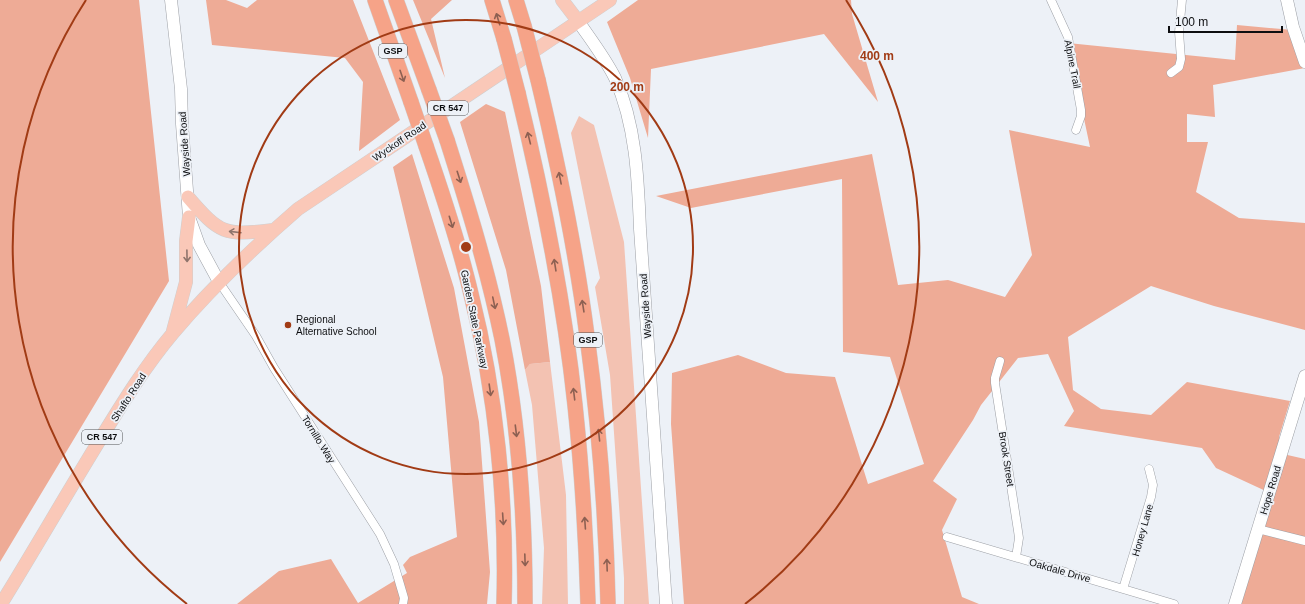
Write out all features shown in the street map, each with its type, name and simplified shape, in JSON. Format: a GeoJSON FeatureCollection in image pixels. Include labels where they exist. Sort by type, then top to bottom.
{"type":"FeatureCollection","features":[{"type":"Feature","properties":{"kind":"highway","name":"Garden State Parkway"},"geometry":{"type":"LineString","coordinates":[[374,0],[412,102],[461,254],[481,337],[496,435],[502,496],[504,529],[504,604]]}},
{"type":"Feature","properties":{"kind":"highway","name":"Garden State Parkway"},"geometry":{"type":"LineString","coordinates":[[396,0],[447,140],[464,194],[482,257],[502,340],[510,384],[521,482],[525,604]]}},
{"type":"Feature","properties":{"kind":"highway","name":"GSP"},"geometry":{"type":"LineString","coordinates":[[492,0],[518,93],[545,209],[555,262],[569,356],[582,472],[586,529],[588,604]]}},
{"type":"Feature","properties":{"kind":"highway","name":"GSP"},"geometry":{"type":"LineString","coordinates":[[516,0],[538,80],[564,200],[587,334],[603,480],[608,604]]}},
{"type":"Feature","properties":{"kind":"main road"},"geometry":{"type":"LineString","coordinates":[[562,0],[578,21]]}},
{"type":"Feature","properties":{"kind":"main road","name":"Wyckoff Road"},"geometry":{"type":"LineString","coordinates":[[219,282],[273,230],[318,195],[610,0]]}},
{"type":"Feature","properties":{"kind":"main road"},"geometry":{"type":"LineString","coordinates":[[188,197],[212,223],[227,231],[236,233],[250,233],[273,230]]}},
{"type":"Feature","properties":{"kind":"main road"},"geometry":{"type":"LineString","coordinates":[[172,334],[186,282],[186,241],[189,217]]}},
{"type":"Feature","properties":{"kind":"main road","name":"Shafto Road"},"geometry":{"type":"LineString","coordinates":[[1,604],[120,407],[172,334],[219,282]]}},
{"type":"Feature","properties":{"kind":"street","name":"Wayside Road"},"geometry":{"type":"LineString","coordinates":[[171,0],[181,89],[189,217],[199,245],[219,282]]}},
{"type":"Feature","properties":{"kind":"street","name":"Alpine Trail"},"geometry":{"type":"LineString","coordinates":[[1051,0],[1066,31],[1070,44],[1081,110],[1081,116],[1076,130]]}},
{"type":"Feature","properties":{"kind":"street"},"geometry":{"type":"LineString","coordinates":[[1171,73],[1179,67],[1181,59],[1179,32],[1182,0]]}},
{"type":"Feature","properties":{"kind":"street"},"geometry":{"type":"LineString","coordinates":[[1287,0],[1293,27],[1305,62]]}},
{"type":"Feature","properties":{"kind":"street","name":"Wayside Road"},"geometry":{"type":"LineString","coordinates":[[578,21],[602,55],[615,79],[624,102],[633,138],[638,188],[666,604]]}},
{"type":"Feature","properties":{"kind":"street","name":"Tornillo Way"},"geometry":{"type":"LineString","coordinates":[[219,282],[256,336],[274,368],[380,534],[394,564],[404,598],[403,604]]}},
{"type":"Feature","properties":{"kind":"street","name":"Brook Street"},"geometry":{"type":"LineString","coordinates":[[1000,361],[994,378],[1018,531],[1016,557]]}},
{"type":"Feature","properties":{"kind":"street","name":"Hope Road"},"geometry":{"type":"LineString","coordinates":[[1235,604],[1305,376]]}},
{"type":"Feature","properties":{"kind":"street","name":"Honey Lane"},"geometry":{"type":"LineString","coordinates":[[1123,589],[1153,491],[1149,469]]}},
{"type":"Feature","properties":{"kind":"street"},"geometry":{"type":"LineString","coordinates":[[1258,529],[1305,541]]}},
{"type":"Feature","properties":{"kind":"street","name":"Oakdale Drive"},"geometry":{"type":"LineString","coordinates":[[947,538],[1174,604]]}},
{"type":"Feature","properties":{"kind":"shaded area"},"geometry":{"type":"Polygon","coordinates":[[[0,0],[139,0],[169,281],[0,562],[0,0]]]}},
{"type":"Feature","properties":{"kind":"shaded area"},"geometry":{"type":"Polygon","coordinates":[[[206,0],[226,0],[247,8],[257,0],[353,0],[400,120],[359,151],[363,82],[345,58],[212,45],[206,0]]]}},
{"type":"Feature","properties":{"kind":"shaded area"},"geometry":{"type":"Polygon","coordinates":[[[413,0],[452,0],[431,19],[445,78],[413,0]]]}},
{"type":"Feature","properties":{"kind":"shaded area"},"geometry":{"type":"Polygon","coordinates":[[[638,0],[851,0],[852,14],[878,102],[824,34],[651,69],[648,138],[630,78],[607,22],[638,0]]]}},
{"type":"Feature","properties":{"kind":"shaded area"},"geometry":{"type":"Polygon","coordinates":[[[1237,25],[1293,30],[1305,68],[1213,85],[1215,117],[1187,114],[1187,142],[1208,142],[1196,192],[1239,218],[1305,223],[1305,330],[1214,306],[1151,286],[1068,337],[1073,390],[1101,409],[1151,415],[1187,382],[1290,401],[1279,437],[1283,454],[1305,459],[1305,604],[1235,604],[1270,493],[1216,468],[1202,448],[1064,426],[1074,411],[1048,354],[1018,358],[981,405],[973,420],[933,481],[957,499],[942,530],[962,597],[979,604],[684,604],[671,424],[672,373],[738,355],[786,373],[835,377],[868,484],[924,464],[890,357],[843,352],[842,179],[691,208],[656,196],[872,154],[898,285],[948,280],[1005,297],[1032,255],[1009,130],[1090,147],[1068,43],[1235,60],[1237,25]]]}},
{"type":"Feature","properties":{"kind":"shaded area"},"geometry":{"type":"Polygon","coordinates":[[[486,104],[505,112],[541,286],[550,362],[530,364],[525,370],[506,270],[460,122],[486,104]]]}},
{"type":"Feature","properties":{"kind":"shaded area"},"geometry":{"type":"Polygon","coordinates":[[[579,116],[594,125],[624,242],[649,604],[624,604],[624,578],[610,375],[595,287],[600,278],[571,133],[579,116]]]}},
{"type":"Feature","properties":{"kind":"shaded area"},"geometry":{"type":"Polygon","coordinates":[[[412,154],[454,288],[479,422],[490,572],[487,604],[237,604],[279,571],[331,559],[358,603],[407,573],[403,565],[410,557],[457,537],[443,377],[393,167],[412,154]]]}},
{"type":"Feature","properties":{"kind":"shaded area"},"geometry":{"type":"Polygon","coordinates":[[[550,362],[566,495],[568,604],[542,604],[544,548],[532,405],[525,370],[530,364],[550,362]]]}},
{"type":"Feature","properties":{"kind":"place","name":"Regional Alternative School"},"geometry":{"type":"Point","coordinates":[288,325]}}]}
